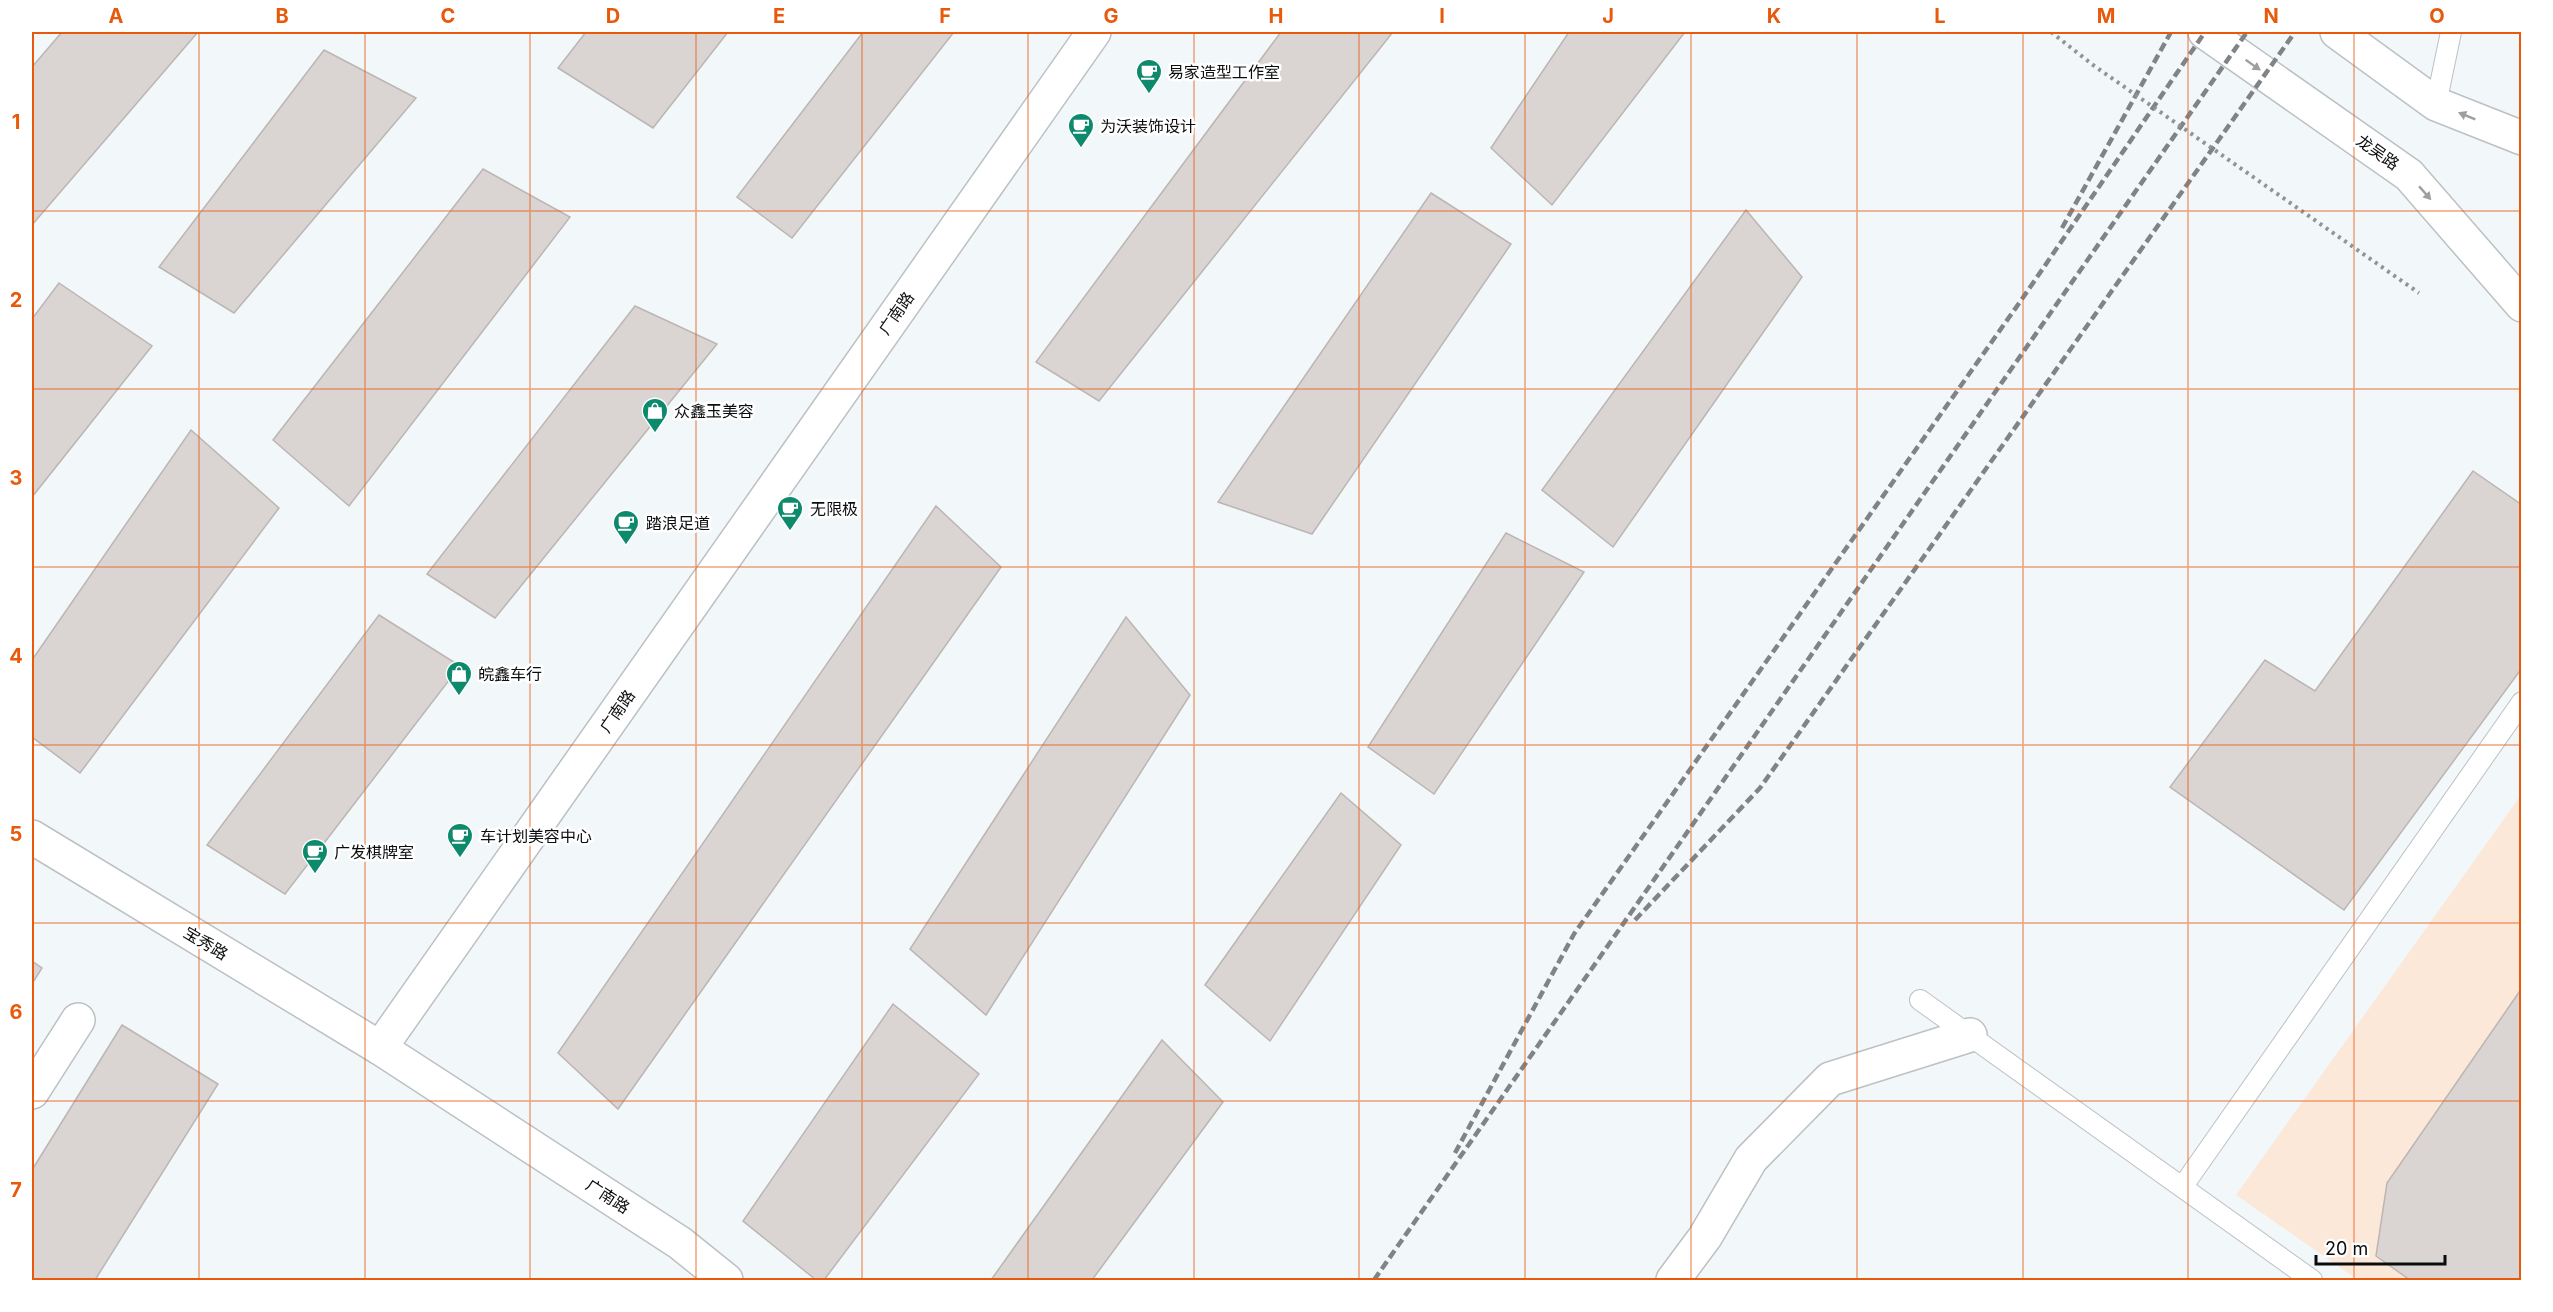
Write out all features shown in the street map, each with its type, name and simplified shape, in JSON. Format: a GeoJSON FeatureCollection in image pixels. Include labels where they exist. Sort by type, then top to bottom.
{"type":"FeatureCollection","features":[{"type":"Feature","properties":{"kind":"street","name":"广南路"},"geometry":{"type":"LineString","coordinates":[[726,1281],[680,1243],[380,1048],[1094,32]]}},
{"type":"Feature","properties":{"kind":"street","name":"龙吴路"},"geometry":{"type":"LineString","coordinates":[[2205,32],[2409,175],[2522,305]]}},
{"type":"Feature","properties":{"kind":"street"},"geometry":{"type":"LineString","coordinates":[[2337,32],[2436,104],[2522,138]]}},
{"type":"Feature","properties":{"kind":"street","name":"宝秀路"},"geometry":{"type":"LineString","coordinates":[[32,837],[380,1048]]}},
{"type":"Feature","properties":{"kind":"street"},"geometry":{"type":"LineString","coordinates":[[32,1092],[78,1020]]}},
{"type":"Feature","properties":{"kind":"street"},"geometry":{"type":"LineString","coordinates":[[1673,1281],[1705,1237],[1751,1159],[1830,1079],[1970,1035]]}},
{"type":"Feature","properties":{"kind":"lane"},"geometry":{"type":"LineString","coordinates":[[2436,104],[2451,32]]}},
{"type":"Feature","properties":{"kind":"lane"},"geometry":{"type":"LineString","coordinates":[[2183,1186],[2522,702]]}},
{"type":"Feature","properties":{"kind":"lane"},"geometry":{"type":"LineString","coordinates":[[1920,1000],[2183,1186],[2312,1281]]}},
{"type":"Feature","properties":{"kind":"path"},"geometry":{"type":"LineString","coordinates":[[2051,32],[2093,65],[2419,293]]}},
{"type":"Feature","properties":{"kind":"shaded area"},"geometry":{"type":"Polygon","coordinates":[[[2521,795],[2521,1280],[2358,1280],[2236,1195],[2521,795]]]}},
{"type":"Feature","properties":{"kind":"building"},"geometry":{"type":"Polygon","coordinates":[[[62,32],[198,32],[32,225],[32,67],[62,32]]]}},
{"type":"Feature","properties":{"kind":"building"},"geometry":{"type":"Polygon","coordinates":[[[586,32],[728,32],[653,128],[558,68],[586,32]]]}},
{"type":"Feature","properties":{"kind":"building"},"geometry":{"type":"Polygon","coordinates":[[[863,32],[954,32],[792,238],[737,197],[863,32]]]}},
{"type":"Feature","properties":{"kind":"building"},"geometry":{"type":"Polygon","coordinates":[[[1281,32],[1393,32],[1099,401],[1036,362],[1281,32]]]}},
{"type":"Feature","properties":{"kind":"building"},"geometry":{"type":"Polygon","coordinates":[[[1569,32],[1685,32],[1552,205],[1491,148],[1569,32]]]}},
{"type":"Feature","properties":{"kind":"building"},"geometry":{"type":"Polygon","coordinates":[[[324,50],[416,98],[234,313],[159,267],[324,50]]]}},
{"type":"Feature","properties":{"kind":"building"},"geometry":{"type":"Polygon","coordinates":[[[483,169],[570,217],[349,506],[273,440],[483,169]]]}},
{"type":"Feature","properties":{"kind":"building"},"geometry":{"type":"Polygon","coordinates":[[[1431,193],[1511,244],[1312,534],[1218,502],[1431,193]]]}},
{"type":"Feature","properties":{"kind":"building"},"geometry":{"type":"Polygon","coordinates":[[[1746,210],[1802,277],[1613,547],[1542,490],[1746,210]]]}},
{"type":"Feature","properties":{"kind":"building"},"geometry":{"type":"Polygon","coordinates":[[[59,283],[152,346],[32,497],[32,319],[59,283]]]}},
{"type":"Feature","properties":{"kind":"building"},"geometry":{"type":"Polygon","coordinates":[[[635,306],[717,344],[495,618],[427,574],[635,306]]]}},
{"type":"Feature","properties":{"kind":"building"},"geometry":{"type":"Polygon","coordinates":[[[191,430],[279,508],[80,773],[32,737],[32,660],[191,430]]]}},
{"type":"Feature","properties":{"kind":"building"},"geometry":{"type":"Polygon","coordinates":[[[2473,471],[2522,505],[2522,668],[2344,910],[2170,787],[2265,660],[2315,691],[2473,471]]]}},
{"type":"Feature","properties":{"kind":"building"},"geometry":{"type":"Polygon","coordinates":[[[936,506],[1001,567],[618,1109],[558,1053],[936,506]]]}},
{"type":"Feature","properties":{"kind":"building"},"geometry":{"type":"Polygon","coordinates":[[[1506,533],[1584,572],[1434,794],[1368,747],[1506,533]]]}},
{"type":"Feature","properties":{"kind":"building"},"geometry":{"type":"Polygon","coordinates":[[[379,615],[460,666],[285,894],[207,845],[379,615]]]}},
{"type":"Feature","properties":{"kind":"building"},"geometry":{"type":"Polygon","coordinates":[[[1126,617],[1190,695],[986,1015],[910,949],[1126,617]]]}},
{"type":"Feature","properties":{"kind":"building"},"geometry":{"type":"Polygon","coordinates":[[[1341,793],[1401,845],[1270,1041],[1205,985],[1341,793]]]}},
{"type":"Feature","properties":{"kind":"building"},"geometry":{"type":"Polygon","coordinates":[[[32,961],[42,968],[32,984],[32,961]]]}},
{"type":"Feature","properties":{"kind":"building"},"geometry":{"type":"Polygon","coordinates":[[[2522,988],[2522,1280],[2410,1280],[2376,1256],[2387,1183],[2522,988]]]}},
{"type":"Feature","properties":{"kind":"building"},"geometry":{"type":"Polygon","coordinates":[[[893,1004],[979,1074],[824,1280],[816,1280],[743,1221],[893,1004]]]}},
{"type":"Feature","properties":{"kind":"building"},"geometry":{"type":"Polygon","coordinates":[[[122,1025],[218,1084],[95,1280],[32,1280],[32,1170],[122,1025]]]}},
{"type":"Feature","properties":{"kind":"building"},"geometry":{"type":"Polygon","coordinates":[[[1162,1040],[1223,1102],[1092,1280],[991,1280],[1162,1040]]]}},
{"type":"Feature","properties":{"kind":"railway"},"geometry":{"type":"LineString","coordinates":[[2062,228],[2171,32]]}},
{"type":"Feature","properties":{"kind":"railway"},"geometry":{"type":"LineString","coordinates":[[1455,1153],[1574,934],[2022,299],[2205,32]]}},
{"type":"Feature","properties":{"kind":"railway"},"geometry":{"type":"LineString","coordinates":[[1374,1280],[2247,32]]}},
{"type":"Feature","properties":{"kind":"railway"},"geometry":{"type":"LineString","coordinates":[[1635,920],[1760,788],[2295,32]]}},
{"type":"Feature","properties":{"kind":"place","name":"易家造型工作室"},"geometry":{"type":"Point","coordinates":[1149,95]}},
{"type":"Feature","properties":{"kind":"place","name":"为沃装饰设计"},"geometry":{"type":"Point","coordinates":[1081,149]}},
{"type":"Feature","properties":{"kind":"place","name":"众鑫玉美容"},"geometry":{"type":"Point","coordinates":[655,434]}},
{"type":"Feature","properties":{"kind":"place","name":"无限极"},"geometry":{"type":"Point","coordinates":[790,532]}},
{"type":"Feature","properties":{"kind":"place","name":"踏浪足道"},"geometry":{"type":"Point","coordinates":[626,546]}},
{"type":"Feature","properties":{"kind":"place","name":"皖鑫车行"},"geometry":{"type":"Point","coordinates":[459,697]}},
{"type":"Feature","properties":{"kind":"place","name":"车计划美容中心"},"geometry":{"type":"Point","coordinates":[460,859]}},
{"type":"Feature","properties":{"kind":"place","name":"广发棋牌室"},"geometry":{"type":"Point","coordinates":[315,875]}}]}
